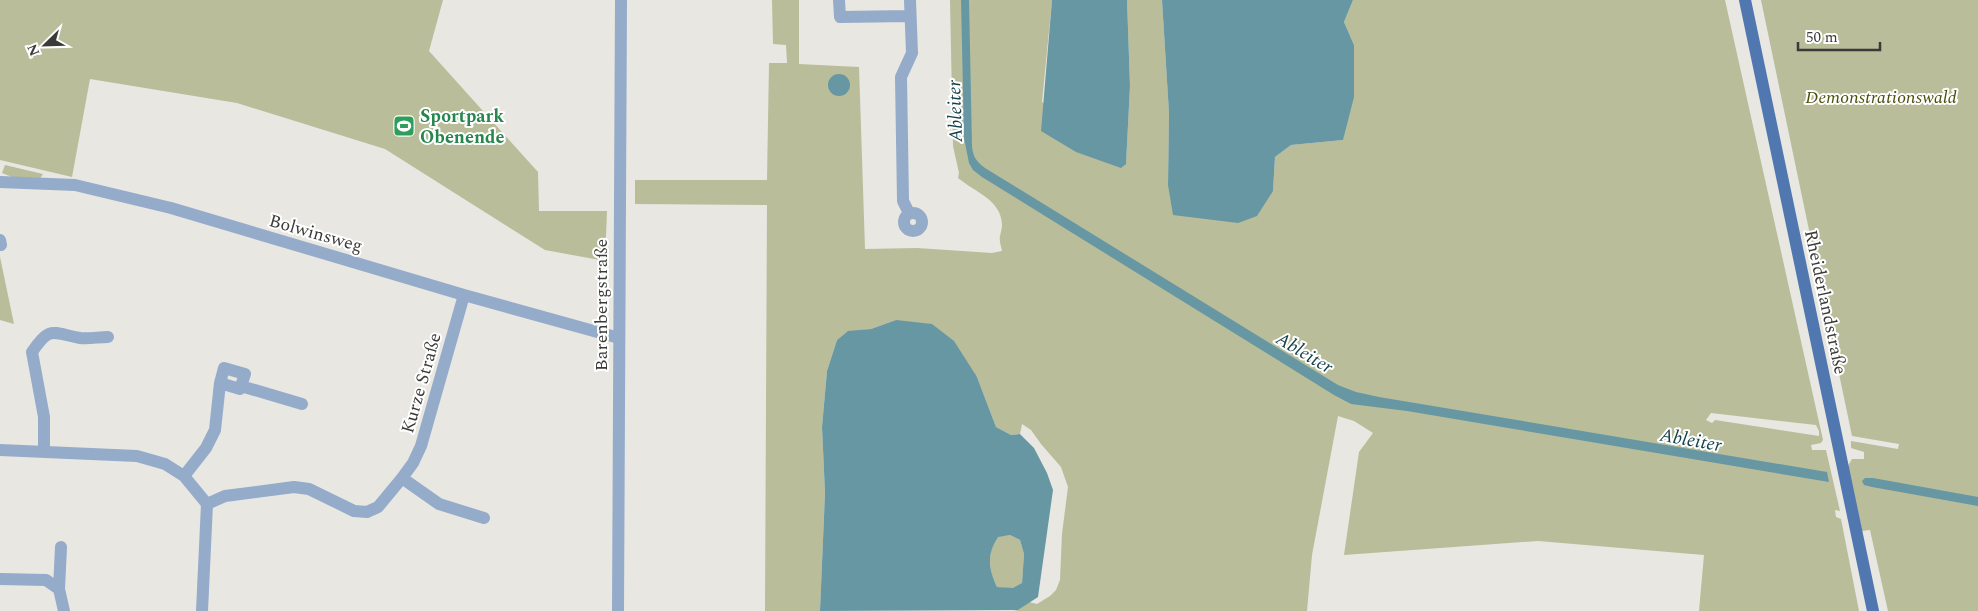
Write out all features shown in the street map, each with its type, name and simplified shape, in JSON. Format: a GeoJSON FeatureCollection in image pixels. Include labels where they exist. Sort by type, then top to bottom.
{"type":"FeatureCollection","features":[{"type":"Feature","properties":{"kind":"main road","name":"Rheiderlandstraße"},"geometry":{"type":"LineString","coordinates":[[1745,0],[1874,611]]}},
{"type":"Feature","properties":{"kind":"street","name":"Barenbergstraße"},"geometry":{"type":"LineString","coordinates":[[618,611],[621,0]]}},
{"type":"Feature","properties":{"kind":"street"},"geometry":{"type":"LineString","coordinates":[[839,0],[840,17],[910,16]]}},
{"type":"Feature","properties":{"kind":"street"},"geometry":{"type":"LineString","coordinates":[[909,213],[903,201],[901,77],[912,54],[910,0]]}},
{"type":"Feature","properties":{"kind":"street","name":"Bolwinsweg"},"geometry":{"type":"LineString","coordinates":[[0,182],[75,185],[162,206],[464,295],[619,338]]}},
{"type":"Feature","properties":{"kind":"street","name":"Kurze Straße"},"geometry":{"type":"LineString","coordinates":[[207,504],[225,496],[294,486],[310,489],[354,511],[367,512],[378,507],[413,463],[421,446],[464,295]]}},
{"type":"Feature","properties":{"kind":"street"},"geometry":{"type":"LineString","coordinates":[[44,451],[44,417],[32,352],[43,336],[55,332],[82,338],[108,337]]}},
{"type":"Feature","properties":{"kind":"street"},"geometry":{"type":"LineString","coordinates":[[184,476],[206,448],[215,430],[220,383],[224,368],[244,374],[241,386],[302,404]]}},
{"type":"Feature","properties":{"kind":"street"},"geometry":{"type":"LineString","coordinates":[[0,450],[136,456],[165,464],[184,476],[207,504],[202,611]]}},
{"type":"Feature","properties":{"kind":"street"},"geometry":{"type":"LineString","coordinates":[[402,478],[439,504],[484,518]]}},
{"type":"Feature","properties":{"kind":"street"},"geometry":{"type":"LineString","coordinates":[[61,547],[60,589],[64,611]]}},
{"type":"Feature","properties":{"kind":"street"},"geometry":{"type":"LineString","coordinates":[[0,579],[46,580],[60,589]]}},
{"type":"Feature","properties":{"kind":"green space","name":"Sportpark Obenende"},"geometry":{"type":"Polygon","coordinates":[[[0,0],[443,0],[429,51],[538,172],[539,211],[607,211],[605,261],[545,250],[385,149],[237,103],[90,79],[72,177],[0,160],[0,0]]]}},
{"type":"Feature","properties":{"kind":"green space"},"geometry":{"type":"Polygon","coordinates":[[[772,0],[799,0],[799,64],[859,67],[865,249],[917,248],[992,253],[1002,251],[1000,240],[1001,216],[986,197],[958,178],[959,173],[953,146],[950,0],[1052,0],[1042,102],[1126,163],[1130,86],[1127,0],[1162,0],[1169,113],[1168,185],[1273,191],[1275,157],[1291,145],[1343,140],[1354,45],[1344,22],[1353,0],[1725,0],[1823,440],[1821,443],[1811,445],[1812,450],[1826,450],[1840,511],[1835,510],[1836,517],[1841,519],[1859,611],[1699,611],[1704,555],[1538,541],[1344,555],[1359,452],[1373,433],[1354,421],[1338,416],[1312,555],[1307,611],[1013,611],[1018,610],[1029,602],[1037,604],[1050,596],[1056,590],[1060,580],[1062,534],[1068,487],[1061,467],[1031,430],[1022,424],[1020,434],[1011,435],[996,427],[977,377],[896,320],[871,329],[847,332],[837,340],[827,371],[822,427],[825,493],[820,611],[765,611],[767,205],[635,204],[635,180],[767,180],[769,63],[787,63],[786,45],[773,44],[772,0]],[[1711,413],[1706,420],[1712,423],[1715,420],[1819,436],[1816,425],[1711,413]]]}},
{"type":"Feature","properties":{"kind":"green space","name":"Demonstrationswald"},"geometry":{"type":"Polygon","coordinates":[[[1761,0],[1978,0],[1978,611],[1888,611],[1870,530],[1862,531],[1848,466],[1852,459],[1864,459],[1864,452],[1851,448],[1851,441],[1898,449],[1899,444],[1852,436],[1761,0]]]}},
{"type":"Feature","properties":{"kind":"green space"},"geometry":{"type":"Polygon","coordinates":[[[5,165],[43,174],[39,180],[12,177],[2,173],[5,165]]]}},
{"type":"Feature","properties":{"kind":"green space"},"geometry":{"type":"Polygon","coordinates":[[[0,257],[14,324],[0,320],[0,257]]]}},
{"type":"Feature","properties":{"kind":"green space"},"geometry":{"type":"Polygon","coordinates":[[[1010,535],[1020,540],[1024,554],[1022,583],[1013,589],[997,587],[990,567],[990,555],[994,542],[998,536],[1010,535]]]}},
{"type":"Feature","properties":{"kind":"water"},"geometry":{"type":"Polygon","coordinates":[[[961,0],[969,0],[972,146],[974,156],[979,163],[1338,385],[1356,392],[1379,397],[1827,472],[1829,482],[1407,411],[1351,404],[1334,395],[973,170],[969,163],[964,138],[961,0]]]}},
{"type":"Feature","properties":{"kind":"water"},"geometry":{"type":"Polygon","coordinates":[[[1052,0],[1127,0],[1130,86],[1126,164],[1121,168],[1076,152],[1041,131],[1052,0]]]}},
{"type":"Feature","properties":{"kind":"water"},"geometry":{"type":"Polygon","coordinates":[[[1162,0],[1353,0],[1344,22],[1354,45],[1354,97],[1343,140],[1291,145],[1275,157],[1273,191],[1257,216],[1238,223],[1173,215],[1168,185],[1169,113],[1162,0]]]}},
{"type":"Feature","properties":{"kind":"water"},"geometry":{"type":"Polygon","coordinates":[[[839,74],[847,77],[850,85],[847,93],[839,96],[831,93],[828,85],[831,77],[839,74]]]}},
{"type":"Feature","properties":{"kind":"water"},"geometry":{"type":"Polygon","coordinates":[[[896,320],[932,324],[954,341],[977,377],[996,427],[1011,435],[1020,434],[1034,448],[1047,473],[1053,490],[1038,597],[1018,610],[820,611],[825,493],[822,427],[827,371],[837,340],[848,331],[871,329],[896,320]],[[1010,535],[998,537],[994,543],[990,555],[990,567],[997,587],[1013,588],[1022,583],[1024,554],[1020,540],[1010,535]]]}},
{"type":"Feature","properties":{"kind":"water"},"geometry":{"type":"Polygon","coordinates":[[[1865,478],[1978,497],[1978,506],[1872,487],[1864,485],[1862,481],[1865,478]]]}},
{"type":"Feature","properties":{"kind":"place","name":"Sportpark Obenende"},"geometry":{"type":"Point","coordinates":[404,126]}},
{"type":"Feature","properties":{"kind":"water label","name":"Ableiter"},"geometry":{"type":"Point","coordinates":[954,111]}},
{"type":"Feature","properties":{"kind":"water label","name":"Ableiter"},"geometry":{"type":"Point","coordinates":[1305,352]}},
{"type":"Feature","properties":{"kind":"water label","name":"Ableiter"},"geometry":{"type":"Point","coordinates":[1691,439]}}]}
